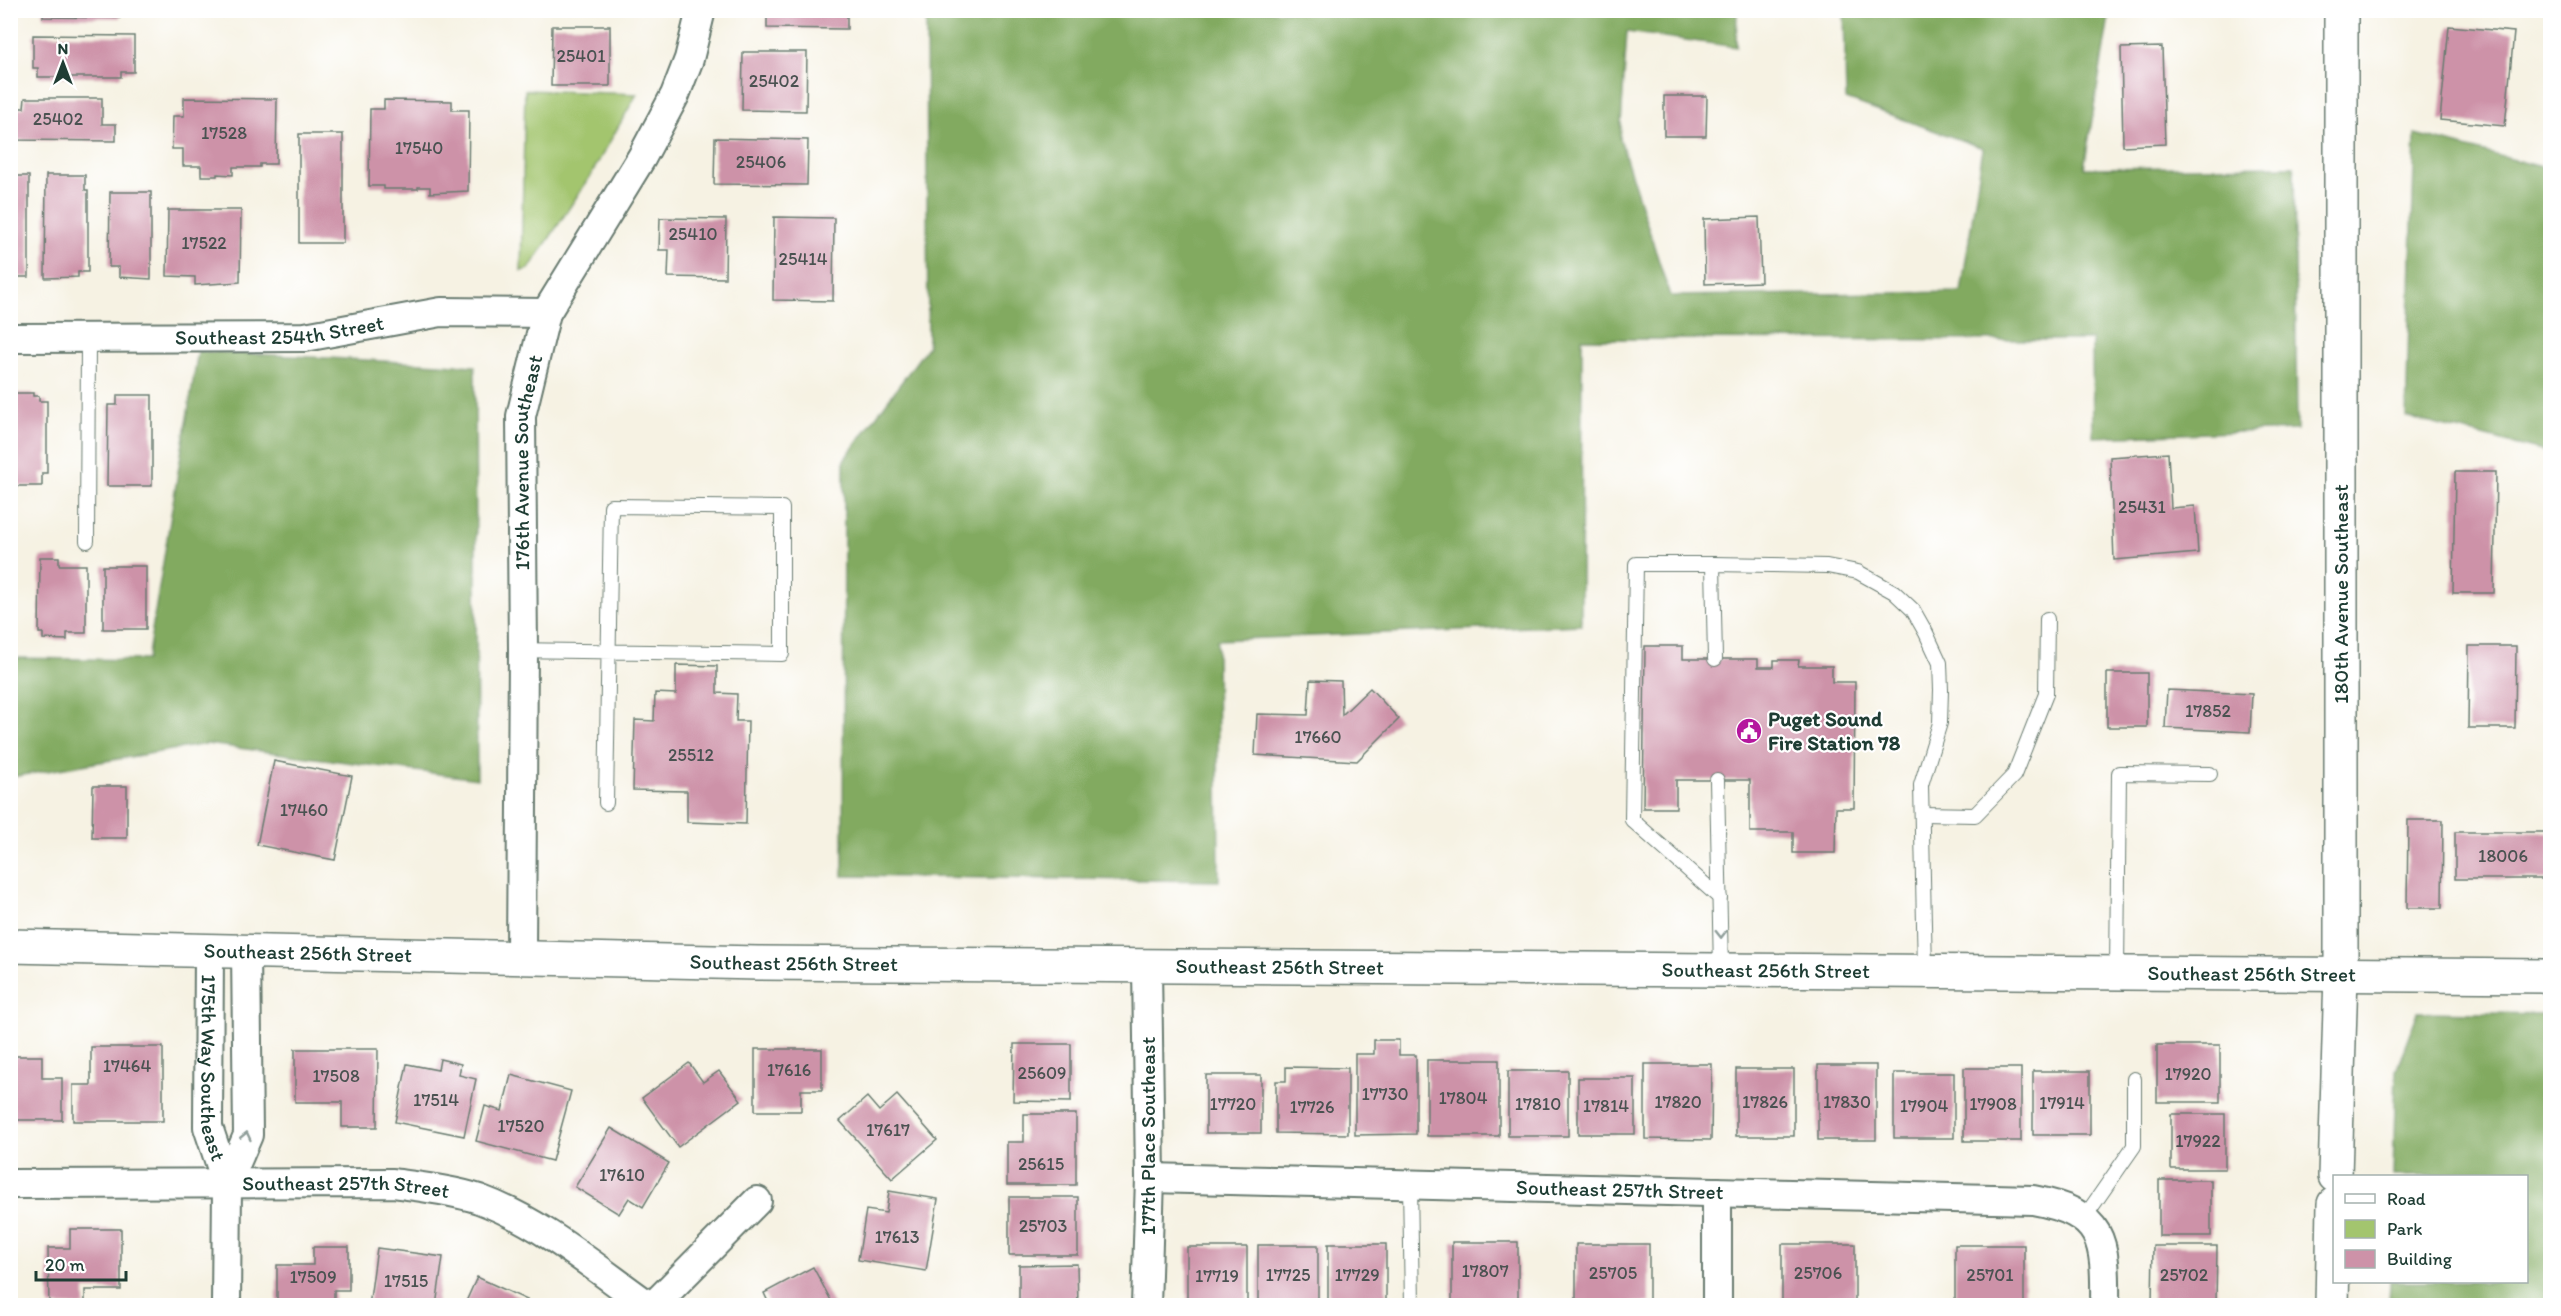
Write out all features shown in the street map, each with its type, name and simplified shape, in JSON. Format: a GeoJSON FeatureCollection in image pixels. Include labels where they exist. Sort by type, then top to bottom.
{"type":"FeatureCollection","features":[{"type":"Feature","properties":{"kind":"main road","name":"180th Avenue Southeast"},"geometry":{"type":"LineString","coordinates":[[2335,1175],[2341,974],[2341,10]]}},
{"type":"Feature","properties":{"kind":"main road","name":"Southeast 256th Street"},"geometry":{"type":"LineString","coordinates":[[10,946],[758,963],[2550,976]]}},
{"type":"Feature","properties":{"kind":"main road"},"geometry":{"type":"LineString","coordinates":[[2332,1305],[2333,1254]]}},
{"type":"Feature","properties":{"kind":"street","name":"176th Avenue Southeast"},"geometry":{"type":"LineString","coordinates":[[520,956],[523,650],[520,416],[546,313],[642,157],[675,95],[689,59],[701,10]]}},
{"type":"Feature","properties":{"kind":"street","name":"Southeast 254th Street"},"geometry":{"type":"LineString","coordinates":[[10,338],[305,337],[441,312],[546,313]]}},
{"type":"Feature","properties":{"kind":"street","name":"175th Way Southeast"},"geometry":{"type":"LineString","coordinates":[[209,950],[208,1127],[227,1184],[226,1305]]}},
{"type":"Feature","properties":{"kind":"street","name":"175th Way Southeast"},"geometry":{"type":"LineString","coordinates":[[227,1184],[248,1135],[246,950]]}},
{"type":"Feature","properties":{"kind":"street","name":"177th Place Southeast"},"geometry":{"type":"LineString","coordinates":[[1146,1305],[1149,1178],[1147,967]]}},
{"type":"Feature","properties":{"kind":"street","name":"Southeast 257th Street"},"geometry":{"type":"LineString","coordinates":[[1149,1178],[2033,1200],[2060,1205],[2084,1218]]}},
{"type":"Feature","properties":{"kind":"street","name":"Southeast 257th Street"},"geometry":{"type":"LineString","coordinates":[[10,1184],[393,1183],[478,1199],[532,1224],[651,1305]]}},
{"type":"Feature","properties":{"kind":"street"},"geometry":{"type":"LineString","coordinates":[[1717,1192],[1717,1305]]}},
{"type":"Feature","properties":{"kind":"street"},"geometry":{"type":"LineString","coordinates":[[651,1305],[757,1201]]}},
{"type":"Feature","properties":{"kind":"street"},"geometry":{"type":"LineString","coordinates":[[2084,1218],[2099,1237],[2104,1254],[2105,1305]]}},
{"type":"Feature","properties":{"kind":"lane"},"geometry":{"type":"LineString","coordinates":[[87,541],[88,338]]}},
{"type":"Feature","properties":{"kind":"lane"},"geometry":{"type":"LineString","coordinates":[[523,650],[609,652],[782,654],[782,508],[611,506],[609,652],[606,803]]}},
{"type":"Feature","properties":{"kind":"lane"},"geometry":{"type":"LineString","coordinates":[[1720,898],[1632,820],[1636,564],[1827,566],[1858,572],[1894,592],[1913,610],[1940,663],[1940,723],[1921,785],[1925,971]]}},
{"type":"Feature","properties":{"kind":"lane"},"geometry":{"type":"LineString","coordinates":[[1713,564],[1715,659]]}},
{"type":"Feature","properties":{"kind":"lane"},"geometry":{"type":"LineString","coordinates":[[1922,814],[1975,815],[2013,775],[2046,694],[2047,619]]}},
{"type":"Feature","properties":{"kind":"lane"},"geometry":{"type":"LineString","coordinates":[[2117,972],[2119,773],[2210,774]]}},
{"type":"Feature","properties":{"kind":"lane"},"geometry":{"type":"LineString","coordinates":[[1717,780],[1721,970]]}},
{"type":"Feature","properties":{"kind":"lane"},"geometry":{"type":"LineString","coordinates":[[2084,1218],[2134,1146],[2134,1079]]}},
{"type":"Feature","properties":{"kind":"lane"},"geometry":{"type":"LineString","coordinates":[[1410,1184],[1412,1305]]}},
{"type":"Feature","properties":{"kind":"green space"},"geometry":{"type":"Polygon","coordinates":[[[926,11],[1737,11],[1736,47],[1627,32],[1620,139],[1670,296],[1961,292],[1983,148],[1846,99],[1844,11],[2110,11],[2084,168],[2294,166],[2297,430],[2093,437],[2092,340],[1582,339],[1581,625],[1217,640],[1219,881],[843,876],[844,460],[928,346],[926,11]]]}},
{"type":"Feature","properties":{"kind":"green space"},"geometry":{"type":"Polygon","coordinates":[[[525,90],[637,94],[589,178],[529,269],[521,271],[525,90]]]}},
{"type":"Feature","properties":{"kind":"green space"},"geometry":{"type":"Polygon","coordinates":[[[2415,134],[2550,169],[2550,453],[2406,417],[2415,134]]]}},
{"type":"Feature","properties":{"kind":"green space"},"geometry":{"type":"Polygon","coordinates":[[[198,351],[475,366],[477,779],[207,744],[11,777],[11,658],[147,660],[198,351]]]}},
{"type":"Feature","properties":{"kind":"green space"},"geometry":{"type":"Polygon","coordinates":[[[2418,1012],[2550,1014],[2550,1305],[2389,1305],[2390,1283],[2528,1283],[2528,1175],[2393,1175],[2396,1070],[2418,1012]]]}},
{"type":"Feature","properties":{"kind":"building"},"geometry":{"type":"Polygon","coordinates":[[[43,10],[120,10],[120,18],[43,17],[43,10]]]}},
{"type":"Feature","properties":{"kind":"building"},"geometry":{"type":"Polygon","coordinates":[[[767,10],[847,10],[847,29],[767,28],[767,10]]]}},
{"type":"Feature","properties":{"kind":"building"},"geometry":{"type":"Polygon","coordinates":[[[552,26],[610,26],[610,86],[551,86],[552,26]]]}},
{"type":"Feature","properties":{"kind":"building"},"geometry":{"type":"Polygon","coordinates":[[[2449,26],[2514,32],[2505,126],[2440,120],[2449,26]]]}},
{"type":"Feature","properties":{"kind":"building"},"geometry":{"type":"Polygon","coordinates":[[[33,35],[134,36],[134,72],[121,72],[121,77],[38,77],[38,68],[33,68],[33,35]]]}},
{"type":"Feature","properties":{"kind":"building"},"geometry":{"type":"Polygon","coordinates":[[[2162,47],[2165,144],[2123,146],[2121,48],[2162,47]]]}},
{"type":"Feature","properties":{"kind":"building"},"geometry":{"type":"Polygon","coordinates":[[[743,52],[807,52],[806,111],[742,110],[743,52]]]}},
{"type":"Feature","properties":{"kind":"building"},"geometry":{"type":"Polygon","coordinates":[[[1664,96],[1707,96],[1706,136],[1664,136],[1664,96]]]}},
{"type":"Feature","properties":{"kind":"building"},"geometry":{"type":"Polygon","coordinates":[[[25,98],[102,98],[102,124],[116,124],[116,141],[14,140],[15,108],[24,108],[25,98]]]}},
{"type":"Feature","properties":{"kind":"building"},"geometry":{"type":"Polygon","coordinates":[[[184,98],[277,99],[276,164],[260,164],[260,167],[233,167],[233,175],[217,174],[217,176],[201,176],[201,166],[183,166],[183,149],[172,149],[173,116],[184,116],[184,98]]]}},
{"type":"Feature","properties":{"kind":"building"},"geometry":{"type":"Polygon","coordinates":[[[384,100],[452,101],[452,110],[469,110],[468,191],[430,193],[430,187],[384,189],[384,186],[369,186],[370,109],[384,109],[384,100]]]}},
{"type":"Feature","properties":{"kind":"building"},"geometry":{"type":"Polygon","coordinates":[[[299,134],[343,134],[343,243],[299,243],[299,134]]]}},
{"type":"Feature","properties":{"kind":"building"},"geometry":{"type":"Polygon","coordinates":[[[715,138],[808,140],[807,185],[714,184],[715,138]]]}},
{"type":"Feature","properties":{"kind":"building"},"geometry":{"type":"Polygon","coordinates":[[[46,175],[85,175],[85,190],[88,190],[88,272],[78,272],[78,277],[45,278],[46,175]]]}},
{"type":"Feature","properties":{"kind":"building"},"geometry":{"type":"Polygon","coordinates":[[[10,176],[29,176],[29,277],[10,277],[10,176]]]}},
{"type":"Feature","properties":{"kind":"building"},"geometry":{"type":"Polygon","coordinates":[[[110,192],[151,192],[151,279],[119,277],[119,267],[109,267],[110,192]]]}},
{"type":"Feature","properties":{"kind":"building"},"geometry":{"type":"Polygon","coordinates":[[[168,210],[241,210],[240,282],[195,285],[195,277],[167,276],[168,210]]]}},
{"type":"Feature","properties":{"kind":"building"},"geometry":{"type":"Polygon","coordinates":[[[774,217],[834,218],[833,301],[773,300],[774,217]]]}},
{"type":"Feature","properties":{"kind":"building"},"geometry":{"type":"Polygon","coordinates":[[[1759,217],[1761,282],[1705,284],[1704,219],[1759,217]]]}},
{"type":"Feature","properties":{"kind":"building"},"geometry":{"type":"Polygon","coordinates":[[[660,218],[726,219],[725,278],[668,277],[669,250],[659,250],[660,218]]]}},
{"type":"Feature","properties":{"kind":"building"},"geometry":{"type":"Polygon","coordinates":[[[10,393],[33,393],[33,396],[39,396],[39,401],[47,401],[47,473],[42,473],[42,486],[10,486],[10,393]]]}},
{"type":"Feature","properties":{"kind":"building"},"geometry":{"type":"Polygon","coordinates":[[[117,395],[152,395],[152,486],[107,486],[108,405],[117,405],[117,395]]]}},
{"type":"Feature","properties":{"kind":"building"},"geometry":{"type":"Polygon","coordinates":[[[2168,453],[2171,508],[2195,506],[2198,553],[2114,560],[2110,457],[2168,453]]]}},
{"type":"Feature","properties":{"kind":"building"},"geometry":{"type":"Polygon","coordinates":[[[2455,472],[2496,472],[2494,593],[2453,593],[2455,472]]]}},
{"type":"Feature","properties":{"kind":"building"},"geometry":{"type":"Polygon","coordinates":[[[40,557],[59,557],[59,565],[86,565],[86,633],[67,633],[67,640],[43,639],[43,633],[39,633],[40,557]]]}},
{"type":"Feature","properties":{"kind":"building"},"geometry":{"type":"Polygon","coordinates":[[[103,566],[146,566],[146,629],[103,629],[103,566]]]}},
{"type":"Feature","properties":{"kind":"building","name":"Puget Sound Fire Station 78"},"geometry":{"type":"Polygon","coordinates":[[[1645,646],[1683,646],[1683,659],[1758,659],[1758,667],[1774,667],[1774,660],[1799,660],[1798,666],[1832,666],[1832,682],[1855,682],[1854,808],[1836,808],[1835,853],[1793,853],[1793,832],[1750,832],[1750,780],[1676,780],[1676,808],[1643,808],[1645,646]]]}},
{"type":"Feature","properties":{"kind":"building"},"geometry":{"type":"Polygon","coordinates":[[[2469,646],[2516,646],[2515,728],[2468,728],[2469,646]]]}},
{"type":"Feature","properties":{"kind":"building"},"geometry":{"type":"Polygon","coordinates":[[[676,665],[717,666],[717,693],[737,694],[736,721],[748,721],[746,824],[687,822],[687,791],[633,790],[635,720],[654,721],[655,693],[676,694],[676,665]]]}},
{"type":"Feature","properties":{"kind":"building"},"geometry":{"type":"Polygon","coordinates":[[[2107,673],[2147,673],[2147,727],[2107,727],[2107,673]]]}},
{"type":"Feature","properties":{"kind":"building"},"geometry":{"type":"Polygon","coordinates":[[[1310,680],[1341,681],[1342,715],[1370,688],[1399,719],[1357,761],[1255,755],[1257,714],[1308,715],[1310,680]]]}},
{"type":"Feature","properties":{"kind":"building"},"geometry":{"type":"Polygon","coordinates":[[[2167,690],[2252,694],[2250,732],[2165,728],[2167,690]]]}},
{"type":"Feature","properties":{"kind":"building"},"geometry":{"type":"Polygon","coordinates":[[[274,761],[352,776],[335,860],[257,845],[274,761]]]}},
{"type":"Feature","properties":{"kind":"building"},"geometry":{"type":"Polygon","coordinates":[[[93,786],[127,786],[127,838],[92,838],[93,786]]]}},
{"type":"Feature","properties":{"kind":"building"},"geometry":{"type":"Polygon","coordinates":[[[2408,820],[2443,820],[2442,908],[2407,908],[2408,820]]]}},
{"type":"Feature","properties":{"kind":"building"},"geometry":{"type":"Polygon","coordinates":[[[2455,832],[2550,832],[2550,879],[2455,879],[2455,832]]]}},
{"type":"Feature","properties":{"kind":"building"},"geometry":{"type":"Polygon","coordinates":[[[1374,1040],[1399,1040],[1399,1055],[1416,1055],[1416,1134],[1355,1135],[1355,1054],[1374,1054],[1374,1040]]]}},
{"type":"Feature","properties":{"kind":"building"},"geometry":{"type":"Polygon","coordinates":[[[1014,1044],[1071,1044],[1071,1102],[1013,1101],[1014,1044]]]}},
{"type":"Feature","properties":{"kind":"building"},"geometry":{"type":"Polygon","coordinates":[[[2157,1045],[2220,1045],[2220,1102],[2157,1102],[2157,1045]]]}},
{"type":"Feature","properties":{"kind":"building"},"geometry":{"type":"Polygon","coordinates":[[[91,1047],[163,1047],[163,1121],[73,1121],[73,1085],[91,1085],[91,1047]]]}},
{"type":"Feature","properties":{"kind":"building"},"geometry":{"type":"Polygon","coordinates":[[[295,1049],[378,1049],[377,1127],[342,1127],[342,1102],[295,1102],[295,1049]]]}},
{"type":"Feature","properties":{"kind":"building"},"geometry":{"type":"Polygon","coordinates":[[[755,1049],[822,1049],[822,1090],[801,1090],[801,1111],[755,1111],[755,1049]]]}},
{"type":"Feature","properties":{"kind":"building"},"geometry":{"type":"Polygon","coordinates":[[[10,1056],[42,1056],[42,1078],[62,1078],[62,1120],[10,1120],[10,1056]]]}},
{"type":"Feature","properties":{"kind":"building"},"geometry":{"type":"Polygon","coordinates":[[[440,1059],[461,1064],[459,1075],[476,1079],[464,1136],[395,1122],[407,1064],[438,1070],[440,1059]]]}},
{"type":"Feature","properties":{"kind":"building"},"geometry":{"type":"Polygon","coordinates":[[[1427,1060],[1499,1060],[1499,1136],[1427,1136],[1427,1060]]]}},
{"type":"Feature","properties":{"kind":"building"},"geometry":{"type":"Polygon","coordinates":[[[689,1063],[703,1082],[719,1071],[741,1100],[678,1147],[642,1098],[689,1063]]]}},
{"type":"Feature","properties":{"kind":"building"},"geometry":{"type":"Polygon","coordinates":[[[1645,1064],[1712,1064],[1711,1140],[1645,1139],[1645,1064]]]}},
{"type":"Feature","properties":{"kind":"building"},"geometry":{"type":"Polygon","coordinates":[[[1818,1065],[1876,1065],[1876,1140],[1818,1140],[1818,1065]]]}},
{"type":"Feature","properties":{"kind":"building"},"geometry":{"type":"Polygon","coordinates":[[[1286,1067],[1348,1068],[1348,1134],[1276,1133],[1276,1081],[1286,1081],[1286,1067]]]}},
{"type":"Feature","properties":{"kind":"building"},"geometry":{"type":"Polygon","coordinates":[[[1964,1068],[2021,1068],[2021,1141],[1964,1141],[1964,1068]]]}},
{"type":"Feature","properties":{"kind":"building"},"geometry":{"type":"Polygon","coordinates":[[[1736,1069],[1794,1069],[1794,1136],[1736,1136],[1736,1069]]]}},
{"type":"Feature","properties":{"kind":"building"},"geometry":{"type":"Polygon","coordinates":[[[1508,1071],[1568,1071],[1568,1136],[1508,1136],[1508,1071]]]}},
{"type":"Feature","properties":{"kind":"building"},"geometry":{"type":"Polygon","coordinates":[[[2033,1071],[2090,1071],[2090,1135],[2033,1135],[2033,1071]]]}},
{"type":"Feature","properties":{"kind":"building"},"geometry":{"type":"Polygon","coordinates":[[[1894,1073],[1954,1073],[1954,1138],[1894,1138],[1894,1073]]]}},
{"type":"Feature","properties":{"kind":"building"},"geometry":{"type":"Polygon","coordinates":[[[511,1075],[571,1091],[552,1161],[476,1141],[485,1106],[502,1111],[511,1075]]]}},
{"type":"Feature","properties":{"kind":"building"},"geometry":{"type":"Polygon","coordinates":[[[1206,1075],[1261,1075],[1261,1133],[1206,1133],[1206,1075]]]}},
{"type":"Feature","properties":{"kind":"building"},"geometry":{"type":"Polygon","coordinates":[[[1578,1078],[1635,1078],[1635,1134],[1578,1134],[1578,1078]]]}},
{"type":"Feature","properties":{"kind":"building"},"geometry":{"type":"Polygon","coordinates":[[[897,1095],[937,1140],[892,1179],[840,1121],[867,1097],[879,1111],[897,1095]]]}},
{"type":"Feature","properties":{"kind":"building"},"geometry":{"type":"Polygon","coordinates":[[[1024,1114],[1076,1114],[1076,1185],[1007,1185],[1007,1142],[1024,1142],[1024,1114]]]}},
{"type":"Feature","properties":{"kind":"building"},"geometry":{"type":"Polygon","coordinates":[[[2171,1114],[2225,1114],[2225,1169],[2171,1169],[2171,1114]]]}},
{"type":"Feature","properties":{"kind":"building"},"geometry":{"type":"Polygon","coordinates":[[[611,1128],[669,1163],[643,1207],[629,1198],[619,1214],[575,1187],[611,1128]]]}},
{"type":"Feature","properties":{"kind":"building"},"geometry":{"type":"Polygon","coordinates":[[[2159,1180],[2211,1180],[2211,1236],[2159,1236],[2159,1180]]]}},
{"type":"Feature","properties":{"kind":"building"},"geometry":{"type":"Polygon","coordinates":[[[889,1191],[938,1199],[926,1271],[858,1260],[866,1210],[886,1213],[889,1191]]]}},
{"type":"Feature","properties":{"kind":"building"},"geometry":{"type":"Polygon","coordinates":[[[1009,1197],[1078,1197],[1078,1255],[1009,1255],[1009,1197]]]}},
{"type":"Feature","properties":{"kind":"building"},"geometry":{"type":"Polygon","coordinates":[[[70,1229],[121,1229],[121,1290],[85,1290],[85,1306],[49,1306],[48,1248],[70,1248],[70,1229]]]}},
{"type":"Feature","properties":{"kind":"building"},"geometry":{"type":"Polygon","coordinates":[[[1452,1242],[1518,1242],[1518,1301],[1452,1301],[1452,1242]]]}},
{"type":"Feature","properties":{"kind":"building"},"geometry":{"type":"Polygon","coordinates":[[[1328,1244],[1386,1244],[1386,1306],[1328,1306],[1328,1244]]]}},
{"type":"Feature","properties":{"kind":"building"},"geometry":{"type":"Polygon","coordinates":[[[1576,1244],[1649,1244],[1649,1303],[1576,1303],[1576,1244]]]}},
{"type":"Feature","properties":{"kind":"building"},"geometry":{"type":"Polygon","coordinates":[[[1782,1244],[1855,1244],[1855,1303],[1782,1303],[1782,1244]]]}},
{"type":"Feature","properties":{"kind":"building"},"geometry":{"type":"Polygon","coordinates":[[[1258,1245],[1318,1245],[1318,1306],[1258,1306],[1258,1245]]]}},
{"type":"Feature","properties":{"kind":"building"},"geometry":{"type":"Polygon","coordinates":[[[1955,1245],[2024,1245],[2024,1306],[1955,1306],[1955,1245]]]}},
{"type":"Feature","properties":{"kind":"building"},"geometry":{"type":"Polygon","coordinates":[[[2153,1246],[2217,1246],[2216,1305],[2152,1304],[2153,1246]]]}},
{"type":"Feature","properties":{"kind":"building"},"geometry":{"type":"Polygon","coordinates":[[[313,1247],[349,1247],[349,1290],[334,1290],[334,1306],[277,1306],[277,1265],[313,1265],[313,1247]]]}},
{"type":"Feature","properties":{"kind":"building"},"geometry":{"type":"Polygon","coordinates":[[[1187,1247],[1247,1247],[1247,1306],[1187,1306],[1187,1247]]]}},
{"type":"Feature","properties":{"kind":"building"},"geometry":{"type":"Polygon","coordinates":[[[377,1248],[443,1257],[436,1306],[369,1306],[377,1248]]]}},
{"type":"Feature","properties":{"kind":"building"},"geometry":{"type":"Polygon","coordinates":[[[1077,1264],[1078,1306],[1019,1306],[1019,1265],[1077,1264]]]}},
{"type":"Feature","properties":{"kind":"building"},"geometry":{"type":"Polygon","coordinates":[[[813,1267],[834,1306],[770,1306],[764,1293],[813,1267]]]}},
{"type":"Feature","properties":{"kind":"building"},"geometry":{"type":"Polygon","coordinates":[[[477,1277],[540,1306],[464,1306],[477,1277]]]}},
{"type":"Feature","properties":{"kind":"place","name":"Puget Sound Fire Station 78"},"geometry":{"type":"Point","coordinates":[1749,731]}}]}
